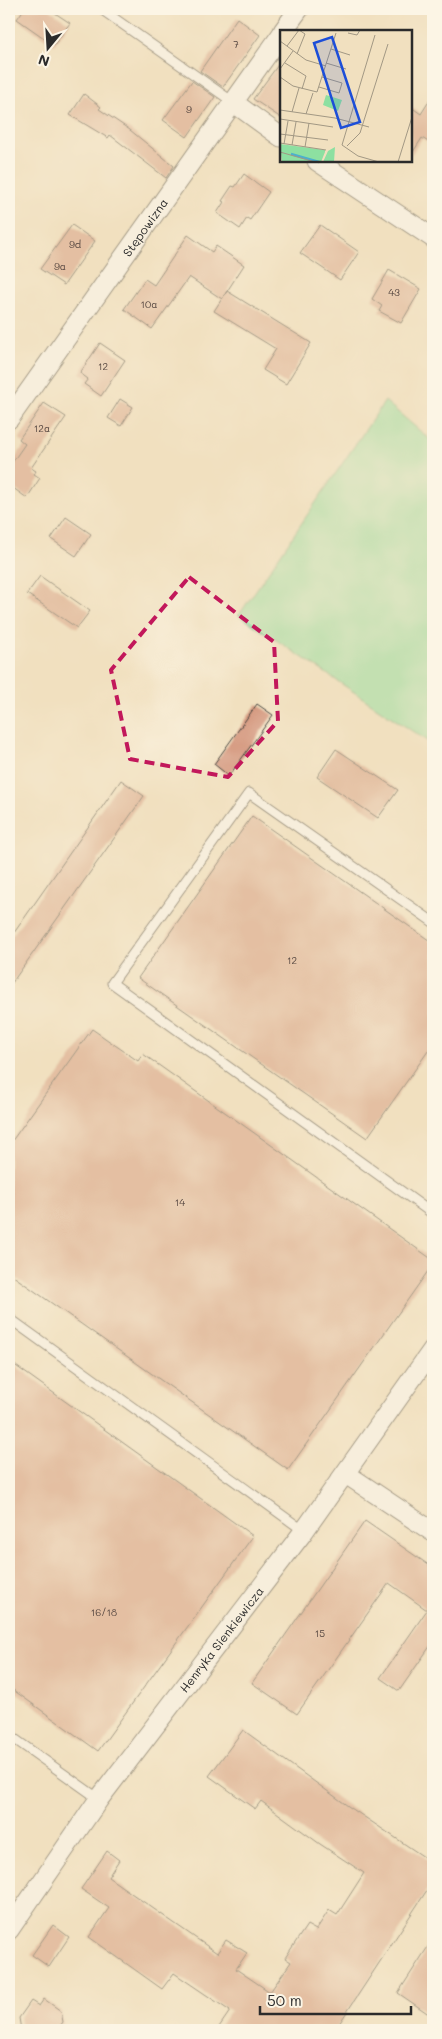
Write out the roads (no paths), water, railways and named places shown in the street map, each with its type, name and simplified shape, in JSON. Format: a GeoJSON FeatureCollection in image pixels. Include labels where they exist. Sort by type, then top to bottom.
{"type":"FeatureCollection","features":[{"type":"Feature","properties":{"kind":"street"},"geometry":{"type":"LineString","coordinates":[[284,30],[299,9]]}},
{"type":"Feature","properties":{"kind":"street","name":"Stępowizna"},"geometry":{"type":"LineString","coordinates":[[9,419],[280,36]]}},
{"type":"Feature","properties":{"kind":"street"},"geometry":{"type":"LineString","coordinates":[[233,102],[280,136]]}},
{"type":"Feature","properties":{"kind":"street"},"geometry":{"type":"LineString","coordinates":[[319,162],[433,238]]}},
{"type":"Feature","properties":{"kind":"street","name":"Henryka Sienkiewicza"},"geometry":{"type":"LineString","coordinates":[[9,1930],[100,1799],[304,1531],[433,1350]]}},
{"type":"Feature","properties":{"kind":"street"},"geometry":{"type":"LineString","coordinates":[[346,1474],[433,1532]]}},
{"type":"Feature","properties":{"kind":"lane"},"geometry":{"type":"LineString","coordinates":[[101,9],[233,102]]}},
{"type":"Feature","properties":{"kind":"lane"},"geometry":{"type":"LineString","coordinates":[[433,922],[249,793],[112,983],[433,1214]]}},
{"type":"Feature","properties":{"kind":"lane"},"geometry":{"type":"LineString","coordinates":[[9,1318],[304,1531]]}},
{"type":"Feature","properties":{"kind":"lane"},"geometry":{"type":"LineString","coordinates":[[9,1735],[100,1799]]}}]}
